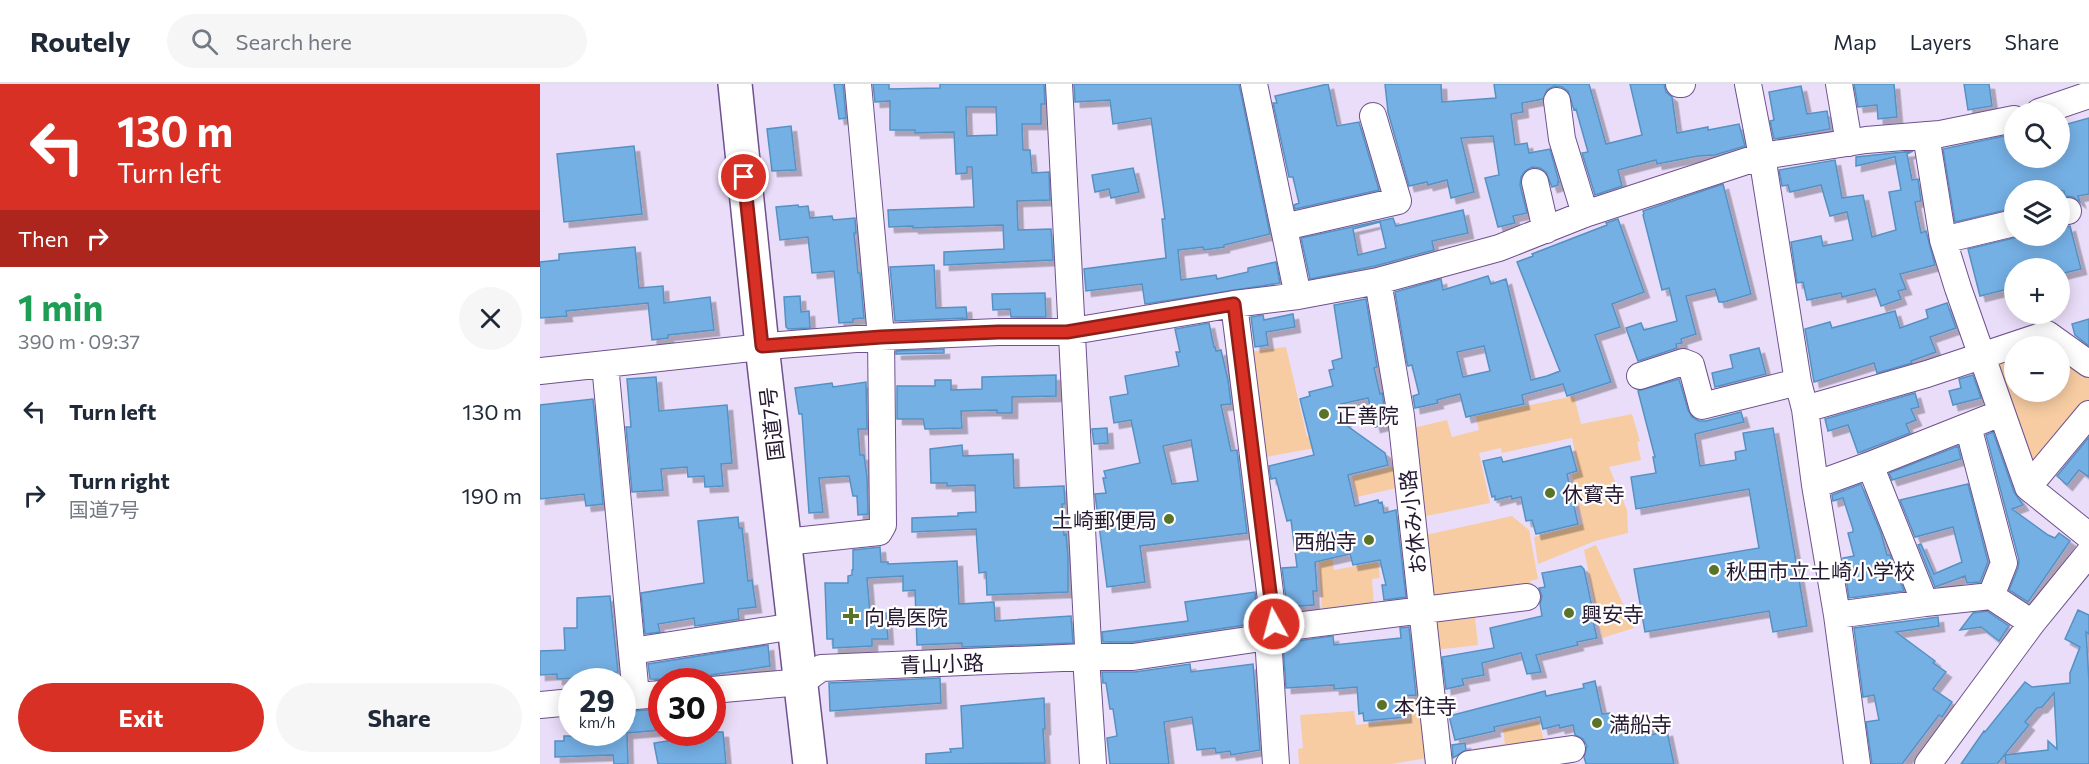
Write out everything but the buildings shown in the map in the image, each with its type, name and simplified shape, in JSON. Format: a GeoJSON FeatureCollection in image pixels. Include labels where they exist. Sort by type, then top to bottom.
{"type":"FeatureCollection","features":[{"type":"Feature","properties":{"kind":"highway","name":"国道7号"},"geometry":{"type":"LineString","coordinates":[[735,84],[762,346],[810,764]]}},
{"type":"Feature","properties":{"kind":"street"},"geometry":{"type":"LineString","coordinates":[[785,542],[879,532],[883,525],[881,337],[858,84]]}},
{"type":"Feature","properties":{"kind":"street"},"geometry":{"type":"LineString","coordinates":[[1059,84],[1093,764]]}},
{"type":"Feature","properties":{"kind":"street"},"geometry":{"type":"LineString","coordinates":[[1254,84],[1298,296]]}},
{"type":"Feature","properties":{"kind":"street"},"geometry":{"type":"LineString","coordinates":[[1748,84],[1762,156],[1798,382],[1805,409],[1837,615],[1857,764]]}},
{"type":"Feature","properties":{"kind":"street"},"geometry":{"type":"LineString","coordinates":[[1839,84],[1849,143]]}},
{"type":"Feature","properties":{"kind":"street"},"geometry":{"type":"LineString","coordinates":[[2068,102],[2089,95]]}},
{"type":"Feature","properties":{"kind":"street"},"geometry":{"type":"LineString","coordinates":[[1557,100],[1562,139],[1586,214]]}},
{"type":"Feature","properties":{"kind":"street"},"geometry":{"type":"LineString","coordinates":[[1284,227],[1398,201],[1373,116]]}},
{"type":"Feature","properties":{"kind":"street"},"geometry":{"type":"LineString","coordinates":[[540,371],[762,346],[881,337],[1072,331],[1234,304],[1298,296],[1378,281],[1499,248],[1586,214],[1762,156],[1849,143],[1940,134],[2004,121]]}},
{"type":"Feature","properties":{"kind":"street"},"geometry":{"type":"LineString","coordinates":[[1926,135],[1943,240],[2028,487],[2089,536]]}},
{"type":"Feature","properties":{"kind":"street"},"geometry":{"type":"LineString","coordinates":[[1535,182],[1546,230]]}},
{"type":"Feature","properties":{"kind":"street"},"geometry":{"type":"LineString","coordinates":[[1943,240],[2004,225]]}},
{"type":"Feature","properties":{"kind":"street","name":"お休み小路"},"geometry":{"type":"LineString","coordinates":[[1378,281],[1401,416],[1439,764]]}},
{"type":"Feature","properties":{"kind":"street"},"geometry":{"type":"LineString","coordinates":[[1234,304],[1274,624],[1270,633],[1276,764]]}},
{"type":"Feature","properties":{"kind":"street"},"geometry":{"type":"LineString","coordinates":[[1805,409],[1927,374],[2047,334],[2089,364]]}},
{"type":"Feature","properties":{"kind":"street"},"geometry":{"type":"LineString","coordinates":[[1640,376],[1683,362],[1691,365],[1702,406],[1798,382]]}},
{"type":"Feature","properties":{"kind":"street"},"geometry":{"type":"LineString","coordinates":[[605,364],[632,651],[631,668]]}},
{"type":"Feature","properties":{"kind":"street"},"geometry":{"type":"LineString","coordinates":[[1815,485],[2001,413]]}},
{"type":"Feature","properties":{"kind":"street"},"geometry":{"type":"LineString","coordinates":[[2028,487],[2089,414]]}},
{"type":"Feature","properties":{"kind":"street"},"geometry":{"type":"LineString","coordinates":[[1968,426],[2004,563],[1991,596]]}},
{"type":"Feature","properties":{"kind":"street"},"geometry":{"type":"LineString","coordinates":[[1870,465],[1924,603]]}},
{"type":"Feature","properties":{"kind":"street"},"geometry":{"type":"LineString","coordinates":[[1928,764],[2032,623],[2089,553]]}},
{"type":"Feature","properties":{"kind":"street"},"geometry":{"type":"LineString","coordinates":[[1837,615],[1991,596],[2032,623]]}},
{"type":"Feature","properties":{"kind":"street","name":"青山小路"},"geometry":{"type":"LineString","coordinates":[[802,682],[821,668],[1087,651],[1133,657],[1421,610],[1527,597]]}},
{"type":"Feature","properties":{"kind":"street"},"geometry":{"type":"LineString","coordinates":[[632,651],[795,626]]}},
{"type":"Feature","properties":{"kind":"street"},"geometry":{"type":"LineString","coordinates":[[726,689],[802,682]]}},
{"type":"Feature","properties":{"kind":"street"},"geometry":{"type":"LineString","coordinates":[[540,705],[558,703]]}},
{"type":"Feature","properties":{"kind":"street"},"geometry":{"type":"LineString","coordinates":[[1469,764],[1572,749]]}},
{"type":"Feature","properties":{"kind":"shaded area"},"geometry":{"type":"Polygon","coordinates":[[[1286,347],[1307,437],[1331,433],[1342,443],[1261,458],[1248,352],[1286,347]]]}},
{"type":"Feature","properties":{"kind":"shaded area"},"geometry":{"type":"Polygon","coordinates":[[[2004,354],[2004,402],[1988,360],[2004,354]]]}},
{"type":"Feature","properties":{"kind":"shaded area"},"geometry":{"type":"Polygon","coordinates":[[[2070,360],[2089,372],[2089,402],[2030,470],[2004,402],[2070,402],[2070,360]]]}},
{"type":"Feature","properties":{"kind":"shaded area"},"geometry":{"type":"Polygon","coordinates":[[[1574,396],[1581,424],[1632,414],[1640,441],[1637,442],[1641,460],[1609,467],[1627,510],[1628,533],[1595,541],[1538,564],[1534,537],[1583,524],[1572,474],[1579,472],[1572,438],[1502,453],[1501,448],[1479,453],[1490,503],[1426,516],[1417,514],[1413,428],[1447,420],[1452,437],[1479,430],[1476,416],[1574,396]]]}},
{"type":"Feature","properties":{"kind":"shaded area"},"geometry":{"type":"Polygon","coordinates":[[[1400,465],[1405,486],[1357,497],[1352,476],[1400,465]]]}},
{"type":"Feature","properties":{"kind":"shaded area"},"geometry":{"type":"Polygon","coordinates":[[[1512,516],[1529,530],[1538,579],[1530,581],[1532,589],[1429,603],[1421,536],[1512,516]]]}},
{"type":"Feature","properties":{"kind":"shaded area"},"geometry":{"type":"Polygon","coordinates":[[[1327,522],[1334,570],[1378,562],[1380,578],[1372,579],[1374,607],[1322,612],[1317,523],[1327,522]]]}},
{"type":"Feature","properties":{"kind":"shaded area"},"geometry":{"type":"Polygon","coordinates":[[[1596,545],[1634,628],[1602,638],[1584,550],[1596,545]]]}},
{"type":"Feature","properties":{"kind":"shaded area"},"geometry":{"type":"Polygon","coordinates":[[[1485,609],[1486,616],[1475,618],[1478,645],[1435,650],[1431,617],[1485,609]]]}},
{"type":"Feature","properties":{"kind":"shaded area"},"geometry":{"type":"Polygon","coordinates":[[[1426,697],[1434,757],[1391,764],[1299,764],[1298,749],[1303,748],[1300,715],[1354,711],[1356,725],[1410,719],[1409,699],[1426,697]]]}},
{"type":"Feature","properties":{"kind":"shaded area"},"geometry":{"type":"Polygon","coordinates":[[[1539,721],[1545,745],[1474,757],[1473,749],[1505,744],[1503,729],[1539,721]]]}},
{"type":"Feature","properties":{"kind":"place","name":"正善院"},"geometry":{"type":"Point","coordinates":[1324,414]}},
{"type":"Feature","properties":{"kind":"place","name":"休寳寺"},"geometry":{"type":"Point","coordinates":[1550,493]}},
{"type":"Feature","properties":{"kind":"place","name":"土崎郵便局"},"geometry":{"type":"Point","coordinates":[1169,519]}},
{"type":"Feature","properties":{"kind":"place","name":"西船寺"},"geometry":{"type":"Point","coordinates":[1369,540]}},
{"type":"Feature","properties":{"kind":"place","name":"秋田市立土崎小学校"},"geometry":{"type":"Point","coordinates":[1714,570]}},
{"type":"Feature","properties":{"kind":"place","name":"興安寺"},"geometry":{"type":"Point","coordinates":[1569,613]}},
{"type":"Feature","properties":{"kind":"place","name":"向島医院"},"geometry":{"type":"Point","coordinates":[851,616]}},
{"type":"Feature","properties":{"kind":"place","name":"本住寺"},"geometry":{"type":"Point","coordinates":[1382,705]}},
{"type":"Feature","properties":{"kind":"place","name":"満船寺"},"geometry":{"type":"Point","coordinates":[1597,723]}},
{"type":"Feature","properties":{"kind":"route"},"geometry":{"type":"LineString","coordinates":[[744,177],[762,346],[881,337],[998,332],[1067,332],[1234,304],[1274,624]]}}]}
